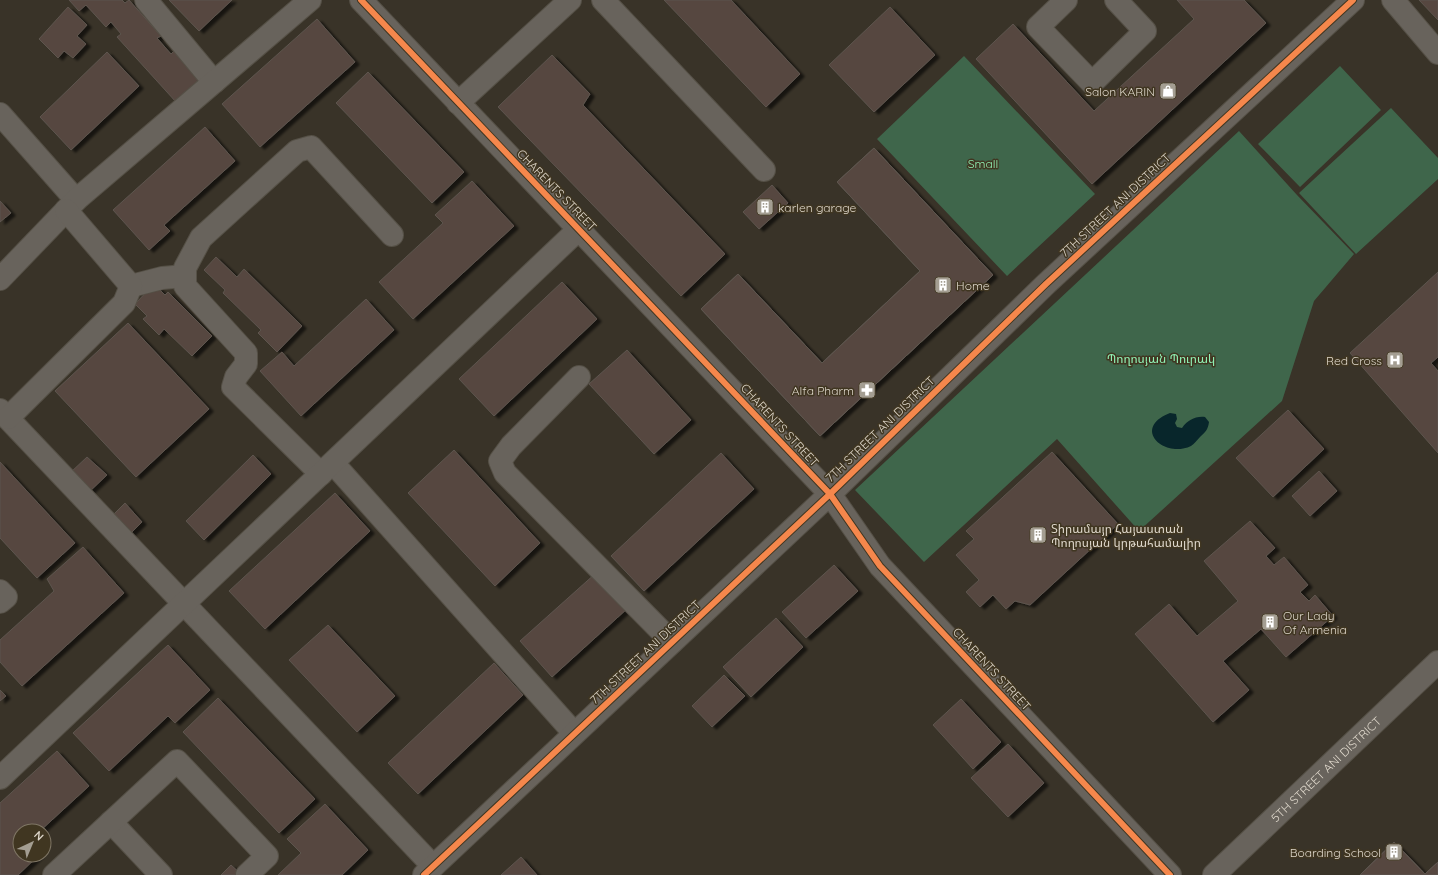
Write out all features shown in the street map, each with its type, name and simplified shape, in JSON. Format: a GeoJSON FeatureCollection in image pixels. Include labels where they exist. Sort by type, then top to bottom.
{"type":"FeatureCollection","features":[{"type":"Feature","properties":{"kind":"street"},"geometry":{"type":"LineString","coordinates":[[146,0],[214,82]]}},
{"type":"Feature","properties":{"kind":"street"},"geometry":{"type":"LineString","coordinates":[[0,279],[71,205],[310,0]]}},
{"type":"Feature","properties":{"kind":"street","name":"CHARENTS STREET"},"geometry":{"type":"LineString","coordinates":[[361,0],[830,494],[880,566],[1170,875]]}},
{"type":"Feature","properties":{"kind":"street"},"geometry":{"type":"LineString","coordinates":[[458,103],[570,0]]}},
{"type":"Feature","properties":{"kind":"street"},"geometry":{"type":"LineString","coordinates":[[603,0],[764,170]]}},
{"type":"Feature","properties":{"kind":"street"},"geometry":{"type":"LineString","coordinates":[[1066,0],[1038,27],[1092,83],[1145,31],[1116,0]]}},
{"type":"Feature","properties":{"kind":"street","name":"7TH STREET ANI DISTRICT"},"geometry":{"type":"LineString","coordinates":[[428,871],[830,494],[1046,284],[1353,0]]}},
{"type":"Feature","properties":{"kind":"street"},"geometry":{"type":"LineString","coordinates":[[1393,0],[1438,53]]}},
{"type":"Feature","properties":{"kind":"street"},"geometry":{"type":"LineString","coordinates":[[0,114],[71,205],[131,286]]}},
{"type":"Feature","properties":{"kind":"street"},"geometry":{"type":"LineString","coordinates":[[392,235],[311,147],[297,151],[201,238],[185,268],[185,286],[246,354],[246,364],[236,377],[233,387],[327,468],[574,733]]}},
{"type":"Feature","properties":{"kind":"street"},"geometry":{"type":"LineString","coordinates":[[0,778],[579,229]]}},
{"type":"Feature","properties":{"kind":"street"},"geometry":{"type":"LineString","coordinates":[[131,286],[162,278],[185,276]]}},
{"type":"Feature","properties":{"kind":"street"},"geometry":{"type":"LineString","coordinates":[[131,286],[124,303],[4,414],[184,604],[428,871]]}},
{"type":"Feature","properties":{"kind":"street"},"geometry":{"type":"LineString","coordinates":[[579,377],[511,446],[500,461],[505,473],[672,642]]}},
{"type":"Feature","properties":{"kind":"street"},"geometry":{"type":"LineString","coordinates":[[0,591],[6,597],[0,602]]}},
{"type":"Feature","properties":{"kind":"street","name":"5TH STREET ANI DISTRICT"},"geometry":{"type":"LineString","coordinates":[[1214,875],[1438,662]]}},
{"type":"Feature","properties":{"kind":"street"},"geometry":{"type":"LineString","coordinates":[[54,875],[176,761],[267,856],[247,875]]}},
{"type":"Feature","properties":{"kind":"street"},"geometry":{"type":"LineString","coordinates":[[111,822],[161,875]]}},
{"type":"Feature","properties":{"kind":"green space","name":"Small"},"geometry":{"type":"Polygon","coordinates":[[[964,56],[1095,194],[1007,276],[877,139],[964,56]]]}},
{"type":"Feature","properties":{"kind":"green space"},"geometry":{"type":"Polygon","coordinates":[[[1340,66],[1381,110],[1300,187],[1258,144],[1340,66]]]}},
{"type":"Feature","properties":{"kind":"green space"},"geometry":{"type":"Polygon","coordinates":[[[1391,108],[1438,158],[1438,179],[1356,254],[1299,193],[1391,108]]]}},
{"type":"Feature","properties":{"kind":"green space","name":"Պողոսյան Պուրակ"},"geometry":{"type":"Polygon","coordinates":[[[1239,131],[1297,195],[1354,254],[1314,301],[1282,401],[1139,531],[1057,439],[924,562],[855,490],[1239,131]]]}},
{"type":"Feature","properties":{"kind":"water"},"geometry":{"type":"Polygon","coordinates":[[[1170,413],[1176,414],[1177,419],[1175,423],[1177,427],[1182,428],[1192,419],[1205,417],[1209,422],[1208,427],[1191,446],[1181,449],[1162,445],[1156,440],[1152,433],[1153,426],[1159,419],[1170,413]]]}},
{"type":"Feature","properties":{"kind":"building"},"geometry":{"type":"Polygon","coordinates":[[[69,0],[122,0],[125,3],[129,0],[161,36],[157,38],[171,54],[175,50],[201,79],[176,102],[117,37],[121,34],[111,22],[106,27],[86,5],[79,11],[69,0]]]}},
{"type":"Feature","properties":{"kind":"building"},"geometry":{"type":"Polygon","coordinates":[[[169,0],[232,0],[199,31],[169,0]]]}},
{"type":"Feature","properties":{"kind":"building"},"geometry":{"type":"Polygon","coordinates":[[[664,0],[731,0],[800,74],[766,107],[664,0]]]}},
{"type":"Feature","properties":{"kind":"building"},"geometry":{"type":"Polygon","coordinates":[[[1177,0],[1244,0],[1266,23],[1092,184],[976,59],[1013,24],[1094,111],[1194,19],[1177,0]]]}},
{"type":"Feature","properties":{"kind":"building"},"geometry":{"type":"Polygon","coordinates":[[[1419,0],[1438,0],[1438,20],[1419,0]]]}},
{"type":"Feature","properties":{"kind":"building"},"geometry":{"type":"Polygon","coordinates":[[[68,7],[87,25],[77,36],[86,44],[73,58],[64,51],[58,58],[39,39],[68,7]]]}},
{"type":"Feature","properties":{"kind":"building"},"geometry":{"type":"Polygon","coordinates":[[[890,7],[935,55],[874,112],[829,65],[890,7]]]}},
{"type":"Feature","properties":{"kind":"building"},"geometry":{"type":"Polygon","coordinates":[[[317,19],[355,62],[260,147],[222,104],[317,19]]]}},
{"type":"Feature","properties":{"kind":"building"},"geometry":{"type":"Polygon","coordinates":[[[107,52],[139,86],[71,150],[40,117],[107,52]]]}},
{"type":"Feature","properties":{"kind":"building"},"geometry":{"type":"Polygon","coordinates":[[[552,55],[590,94],[583,105],[725,254],[681,296],[498,107],[552,55]]]}},
{"type":"Feature","properties":{"kind":"building"},"geometry":{"type":"Polygon","coordinates":[[[368,72],[464,172],[432,203],[336,103],[368,72]]]}},
{"type":"Feature","properties":{"kind":"building"},"geometry":{"type":"Polygon","coordinates":[[[205,127],[235,161],[164,225],[170,231],[149,250],[113,210],[205,127]]]}},
{"type":"Feature","properties":{"kind":"building","name":"Home"},"geometry":{"type":"Polygon","coordinates":[[[874,148],[993,275],[820,436],[701,309],[738,274],[822,363],[920,271],[837,182],[874,148]]]}},
{"type":"Feature","properties":{"kind":"building","name":"Home"},"geometry":{"type":"Polygon","coordinates":[[[874,148],[993,275],[820,436],[701,309],[738,274],[822,363],[920,271],[837,182],[874,148]]]}},
{"type":"Feature","properties":{"kind":"building"},"geometry":{"type":"Polygon","coordinates":[[[472,181],[514,226],[413,319],[379,282],[443,223],[435,215],[472,181]]]}},
{"type":"Feature","properties":{"kind":"building","name":"karlen garage"},"geometry":{"type":"Polygon","coordinates":[[[772,185],[788,203],[759,229],[743,212],[772,185]]]}},
{"type":"Feature","properties":{"kind":"building"},"geometry":{"type":"Polygon","coordinates":[[[0,201],[11,213],[0,222],[0,201]]]}},
{"type":"Feature","properties":{"kind":"building"},"geometry":{"type":"Polygon","coordinates":[[[216,257],[237,277],[244,269],[302,326],[277,352],[258,333],[261,330],[223,293],[225,290],[204,270],[216,257]]]}},
{"type":"Feature","properties":{"kind":"building","name":"Red Cross"},"geometry":{"type":"Polygon","coordinates":[[[1438,272],[1438,357],[1431,363],[1438,371],[1438,453],[1350,353],[1438,272]]]}},
{"type":"Feature","properties":{"kind":"building"},"geometry":{"type":"Polygon","coordinates":[[[562,282],[597,319],[494,416],[459,379],[562,282]]]}},
{"type":"Feature","properties":{"kind":"building"},"geometry":{"type":"Polygon","coordinates":[[[154,284],[165,295],[168,292],[212,336],[192,356],[164,329],[159,335],[143,319],[147,316],[135,304],[154,284]]]}},
{"type":"Feature","properties":{"kind":"building"},"geometry":{"type":"Polygon","coordinates":[[[366,299],[394,330],[301,416],[260,371],[282,352],[294,366],[366,299]]]}},
{"type":"Feature","properties":{"kind":"building"},"geometry":{"type":"Polygon","coordinates":[[[128,323],[209,409],[136,477],[55,391],[128,323]]]}},
{"type":"Feature","properties":{"kind":"building"},"geometry":{"type":"Polygon","coordinates":[[[627,350],[691,420],[654,454],[589,384],[627,350]]]}},
{"type":"Feature","properties":{"kind":"building"},"geometry":{"type":"Polygon","coordinates":[[[1288,410],[1324,449],[1273,497],[1236,458],[1288,410]]]}},
{"type":"Feature","properties":{"kind":"building"},"geometry":{"type":"Polygon","coordinates":[[[454,450],[540,543],[495,586],[408,493],[454,450]]]}},
{"type":"Feature","properties":{"kind":"building","name":"Տիրամայր Հայաստան Պողոսյան կրթահամալիր"},"geometry":{"type":"Polygon","coordinates":[[[1052,452],[1118,524],[1030,605],[1015,601],[1006,609],[993,595],[980,607],[966,592],[979,580],[956,555],[974,539],[966,531],[1052,452]]]}},
{"type":"Feature","properties":{"kind":"building"},"geometry":{"type":"Polygon","coordinates":[[[721,453],[754,489],[644,591],[611,556],[721,453]]]}},
{"type":"Feature","properties":{"kind":"building"},"geometry":{"type":"Polygon","coordinates":[[[253,455],[271,474],[204,540],[186,521],[253,455]]]}},
{"type":"Feature","properties":{"kind":"building"},"geometry":{"type":"Polygon","coordinates":[[[87,457],[107,475],[89,492],[70,473],[87,457]]]}},
{"type":"Feature","properties":{"kind":"building"},"geometry":{"type":"Polygon","coordinates":[[[0,462],[75,543],[37,578],[0,538],[0,462]]]}},
{"type":"Feature","properties":{"kind":"building"},"geometry":{"type":"Polygon","coordinates":[[[1319,471],[1337,491],[1310,516],[1292,496],[1319,471]]]}},
{"type":"Feature","properties":{"kind":"building"},"geometry":{"type":"Polygon","coordinates":[[[335,493],[370,531],[265,629],[229,591],[335,493]]]}},
{"type":"Feature","properties":{"kind":"building"},"geometry":{"type":"Polygon","coordinates":[[[125,503],[142,522],[129,535],[112,516],[125,503]]]}},
{"type":"Feature","properties":{"kind":"building","name":"Our Lady Of Armenia"},"geometry":{"type":"Polygon","coordinates":[[[1250,521],[1275,548],[1266,556],[1274,565],[1284,557],[1308,585],[1300,592],[1309,601],[1315,595],[1333,616],[1286,657],[1261,629],[1223,661],[1249,690],[1213,722],[1135,634],[1169,604],[1197,636],[1238,601],[1204,561],[1250,521]]]}},
{"type":"Feature","properties":{"kind":"building"},"geometry":{"type":"Polygon","coordinates":[[[83,547],[124,593],[22,686],[0,662],[0,640],[54,591],[47,579],[83,547]]]}},
{"type":"Feature","properties":{"kind":"building"},"geometry":{"type":"Polygon","coordinates":[[[834,565],[858,591],[806,638],[782,612],[834,565]]]}},
{"type":"Feature","properties":{"kind":"building"},"geometry":{"type":"Polygon","coordinates":[[[596,573],[628,608],[552,677],[520,641],[596,573]]]}},
{"type":"Feature","properties":{"kind":"building"},"geometry":{"type":"Polygon","coordinates":[[[776,618],[803,647],[751,697],[723,667],[776,618]]]}},
{"type":"Feature","properties":{"kind":"building"},"geometry":{"type":"Polygon","coordinates":[[[328,625],[395,696],[357,732],[289,660],[328,625]]]}},
{"type":"Feature","properties":{"kind":"building"},"geometry":{"type":"Polygon","coordinates":[[[168,645],[210,690],[175,723],[168,716],[109,771],[73,733],[168,645]]]}},
{"type":"Feature","properties":{"kind":"building"},"geometry":{"type":"Polygon","coordinates":[[[494,663],[523,695],[418,794],[388,763],[494,663]]]}},
{"type":"Feature","properties":{"kind":"building"},"geometry":{"type":"Polygon","coordinates":[[[724,675],[745,696],[712,727],[692,706],[724,675]]]}},
{"type":"Feature","properties":{"kind":"building"},"geometry":{"type":"Polygon","coordinates":[[[0,690],[6,696],[0,701],[0,690]]]}},
{"type":"Feature","properties":{"kind":"building"},"geometry":{"type":"Polygon","coordinates":[[[218,698],[315,799],[279,833],[183,732],[218,698]]]}},
{"type":"Feature","properties":{"kind":"building"},"geometry":{"type":"Polygon","coordinates":[[[961,699],[1001,742],[973,769],[933,725],[961,699]]]}},
{"type":"Feature","properties":{"kind":"building"},"geometry":{"type":"Polygon","coordinates":[[[1008,744],[1044,783],[1008,817],[971,778],[1008,744]]]}},
{"type":"Feature","properties":{"kind":"building"},"geometry":{"type":"Polygon","coordinates":[[[57,751],[89,786],[49,823],[12,823],[12,863],[31,863],[18,875],[0,875],[0,803],[57,751]]]}},
{"type":"Feature","properties":{"kind":"building"},"geometry":{"type":"Polygon","coordinates":[[[325,804],[368,850],[342,875],[278,875],[301,853],[287,839],[325,804]]]}},
{"type":"Feature","properties":{"kind":"building","name":"Boarding School"},"geometry":{"type":"Polygon","coordinates":[[[1394,842],[1425,874],[1438,862],[1438,875],[1360,875],[1394,842]]]}},
{"type":"Feature","properties":{"kind":"building","name":"Boarding School"},"geometry":{"type":"Polygon","coordinates":[[[1394,842],[1425,874],[1438,862],[1438,875],[1360,875],[1394,842]]]}},
{"type":"Feature","properties":{"kind":"building"},"geometry":{"type":"Polygon","coordinates":[[[521,857],[537,875],[501,875],[521,857]]]}},
{"type":"Feature","properties":{"kind":"building"},"geometry":{"type":"Polygon","coordinates":[[[231,865],[242,875],[221,875],[231,865]]]}},
{"type":"Feature","properties":{"kind":"cycle path"},"geometry":{"type":"LineString","coordinates":[[361,0],[830,494],[880,566],[1170,875]]}},
{"type":"Feature","properties":{"kind":"cycle path"},"geometry":{"type":"LineString","coordinates":[[424,875],[830,494],[1046,284],[1353,0]]}},
{"type":"Feature","properties":{"kind":"place","name":"Salon KARIN"},"geometry":{"type":"Point","coordinates":[1168,91]}},
{"type":"Feature","properties":{"kind":"place","name":"karlen garage"},"geometry":{"type":"Point","coordinates":[765,207]}},
{"type":"Feature","properties":{"kind":"place","name":"Home"},"geometry":{"type":"Point","coordinates":[943,285]}},
{"type":"Feature","properties":{"kind":"place","name":"Red Cross"},"geometry":{"type":"Point","coordinates":[1395,360]}},
{"type":"Feature","properties":{"kind":"place","name":"Alfa Pharm"},"geometry":{"type":"Point","coordinates":[867,390]}},
{"type":"Feature","properties":{"kind":"place","name":"Տիրամայր Հայաստան Պողոսյան կրթահամալիր"},"geometry":{"type":"Point","coordinates":[1038,535]}},
{"type":"Feature","properties":{"kind":"place","name":"Our Lady Of Armenia"},"geometry":{"type":"Point","coordinates":[1270,622]}},
{"type":"Feature","properties":{"kind":"place","name":"Boarding School"},"geometry":{"type":"Point","coordinates":[1394,852]}}]}
